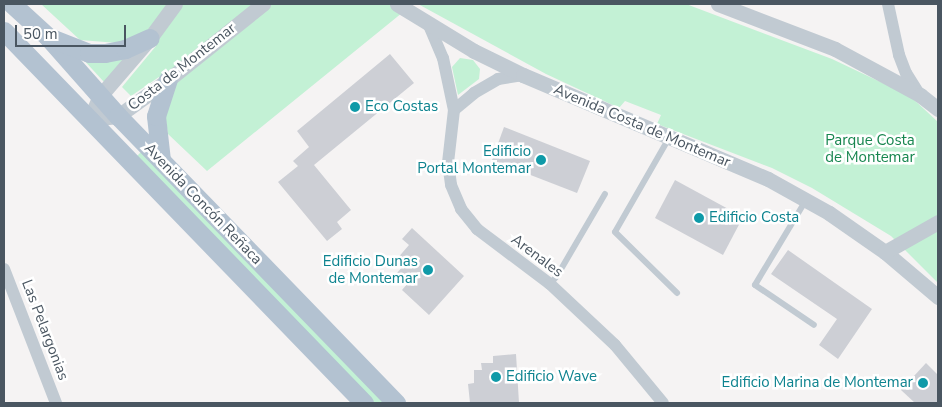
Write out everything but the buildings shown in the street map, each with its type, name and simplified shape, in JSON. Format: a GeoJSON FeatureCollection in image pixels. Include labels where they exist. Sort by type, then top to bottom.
{"type":"FeatureCollection","features":[{"type":"Feature","properties":{"kind":"main road","name":"Avenida Concón Reñaca"},"geometry":{"type":"LineString","coordinates":[[12,4],[48,37],[118,116],[396,403]]}},
{"type":"Feature","properties":{"kind":"main road","name":"Avenida Concón Reñaca"},"geometry":{"type":"LineString","coordinates":[[4,31],[364,403]]}},
{"type":"Feature","properties":{"kind":"main road"},"geometry":{"type":"LineString","coordinates":[[48,37],[89,53],[125,50],[150,38]]}},
{"type":"Feature","properties":{"kind":"main road"},"geometry":{"type":"LineString","coordinates":[[161,160],[156,116],[168,80]]}},
{"type":"Feature","properties":{"kind":"street","name":"Costa de Montemar"},"geometry":{"type":"LineString","coordinates":[[175,4],[150,38],[100,96],[90,119],[118,116],[168,80],[263,4]]}},
{"type":"Feature","properties":{"kind":"street","name":"Avenida Costa de Montemar"},"geometry":{"type":"LineString","coordinates":[[397,4],[474,51],[523,75],[768,179],[806,200],[886,252],[938,298]]}},
{"type":"Feature","properties":{"kind":"street"},"geometry":{"type":"LineString","coordinates":[[718,4],[835,49],[920,95],[938,109]]}},
{"type":"Feature","properties":{"kind":"street"},"geometry":{"type":"LineString","coordinates":[[888,4],[899,55],[906,72],[920,95]]}},
{"type":"Feature","properties":{"kind":"street","name":"Arenales"},"geometry":{"type":"LineString","coordinates":[[428,23],[443,58],[454,110],[448,163],[451,185],[461,209],[477,229],[550,284],[615,345],[664,403]]}},
{"type":"Feature","properties":{"kind":"street"},"geometry":{"type":"LineString","coordinates":[[454,110],[474,93],[498,79],[523,75]]}},
{"type":"Feature","properties":{"kind":"street"},"geometry":{"type":"LineString","coordinates":[[886,252],[938,222]]}},
{"type":"Feature","properties":{"kind":"street","name":"Las Pelargonias"},"geometry":{"type":"LineString","coordinates":[[4,270],[56,403]]}},
{"type":"Feature","properties":{"kind":"lane"},"geometry":{"type":"LineString","coordinates":[[669,138],[615,232],[677,293]]}},
{"type":"Feature","properties":{"kind":"lane"},"geometry":{"type":"LineString","coordinates":[[550,284],[557,276],[605,194]]}},
{"type":"Feature","properties":{"kind":"lane"},"geometry":{"type":"LineString","coordinates":[[806,200],[754,285],[814,325]]}},
{"type":"Feature","properties":{"kind":"green space"},"geometry":{"type":"Polygon","coordinates":[[[41,4],[413,4],[207,171],[168,134],[159,77],[131,96],[122,87],[156,46],[80,40],[41,4]]]}},
{"type":"Feature","properties":{"kind":"green space","name":"Parque Costa de Montemar"},"geometry":{"type":"Polygon","coordinates":[[[418,4],[686,4],[832,59],[910,96],[938,122],[938,283],[891,236],[812,188],[772,168],[657,124],[661,115],[625,101],[619,108],[546,74],[418,4]]]}},
{"type":"Feature","properties":{"kind":"green space"},"geometry":{"type":"Polygon","coordinates":[[[81,57],[127,58],[104,82],[81,57]]]}},
{"type":"Feature","properties":{"kind":"green space"},"geometry":{"type":"Polygon","coordinates":[[[460,58],[473,60],[480,69],[479,79],[458,95],[452,67],[460,58]]]}},
{"type":"Feature","properties":{"kind":"green space"},"geometry":{"type":"Polygon","coordinates":[[[142,151],[384,403],[374,403],[273,299],[137,156],[142,151]]]}},
{"type":"Feature","properties":{"kind":"place","name":"Eco Costas"},"geometry":{"type":"Point","coordinates":[355,107]}},
{"type":"Feature","properties":{"kind":"place","name":"Edificio Portal Montemar"},"geometry":{"type":"Point","coordinates":[541,160]}},
{"type":"Feature","properties":{"kind":"place","name":"Edificio Costa"},"geometry":{"type":"Point","coordinates":[699,218]}},
{"type":"Feature","properties":{"kind":"place","name":"Edificio Dunas de Montemar"},"geometry":{"type":"Point","coordinates":[428,270]}},
{"type":"Feature","properties":{"kind":"place","name":"Edificio Wave"},"geometry":{"type":"Point","coordinates":[496,377]}},
{"type":"Feature","properties":{"kind":"place","name":"Edificio Marina de Montemar"},"geometry":{"type":"Point","coordinates":[923,383]}}]}
